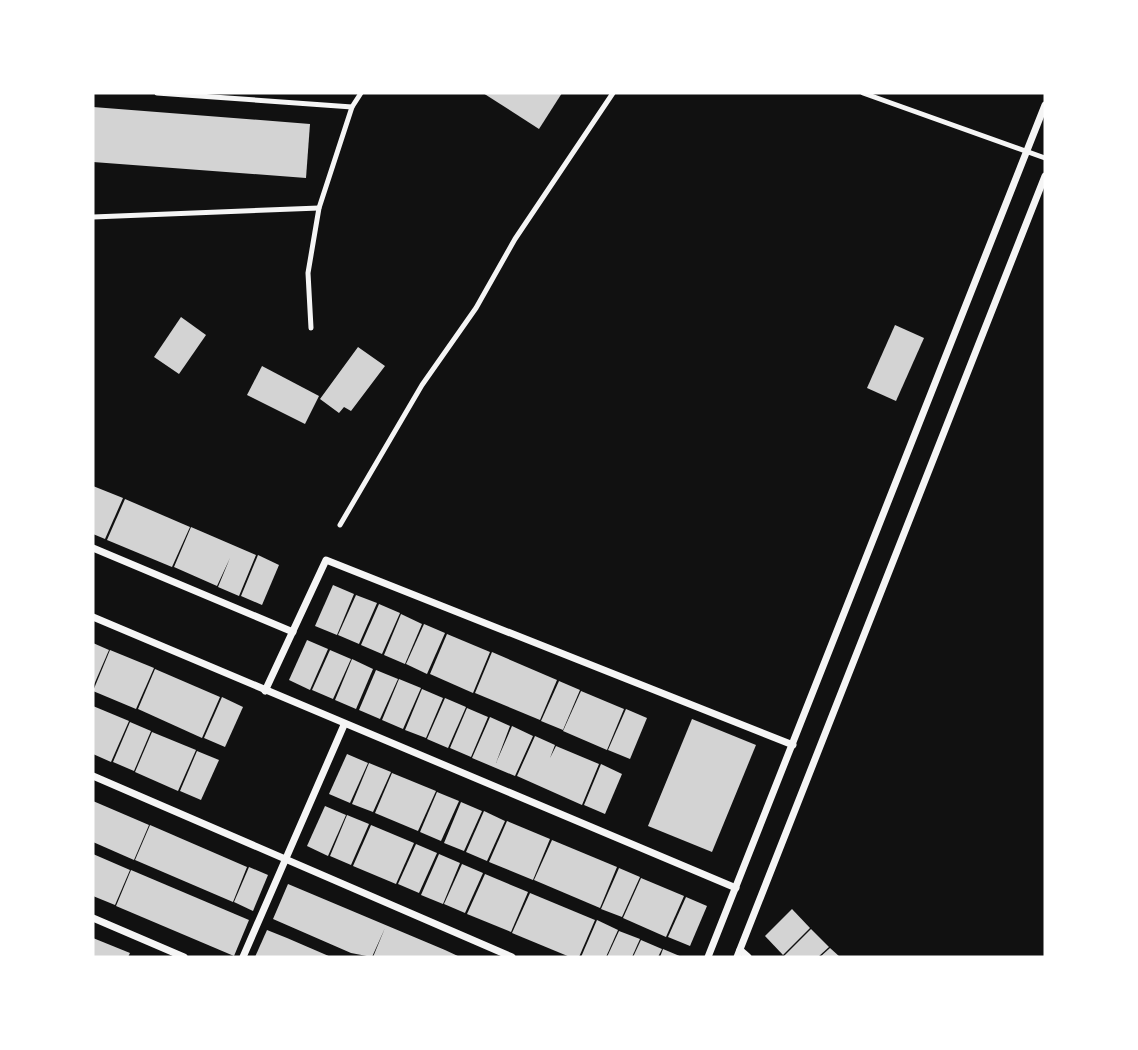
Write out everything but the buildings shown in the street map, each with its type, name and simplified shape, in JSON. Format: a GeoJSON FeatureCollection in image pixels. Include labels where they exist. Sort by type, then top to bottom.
{"type":"FeatureCollection","features":[{"type":"Feature","properties":{"kind":"street"},"geometry":{"type":"LineString","coordinates":[[708,957],[1045,105]]}},
{"type":"Feature","properties":{"kind":"street"},"geometry":{"type":"LineString","coordinates":[[748,957],[739,954],[1045,176]]}},
{"type":"Feature","properties":{"kind":"street"},"geometry":{"type":"LineString","coordinates":[[93,548],[293,632]]}},
{"type":"Feature","properties":{"kind":"street"},"geometry":{"type":"LineString","coordinates":[[265,691],[326,560],[793,745]]}},
{"type":"Feature","properties":{"kind":"street"},"geometry":{"type":"LineString","coordinates":[[93,617],[736,888]]}},
{"type":"Feature","properties":{"kind":"street"},"geometry":{"type":"LineString","coordinates":[[243,957],[344,725]]}},
{"type":"Feature","properties":{"kind":"street"},"geometry":{"type":"LineString","coordinates":[[93,775],[512,957]]}},
{"type":"Feature","properties":{"kind":"street"},"geometry":{"type":"LineString","coordinates":[[93,918],[184,957]]}},
{"type":"Feature","properties":{"kind":"lane"},"geometry":{"type":"LineString","coordinates":[[157,93],[352,107]]}},
{"type":"Feature","properties":{"kind":"lane"},"geometry":{"type":"LineString","coordinates":[[311,328],[309,273],[319,208],[352,107],[361,93]]}},
{"type":"Feature","properties":{"kind":"lane"},"geometry":{"type":"LineString","coordinates":[[340,525],[422,385],[476,308],[515,239],[613,93]]}},
{"type":"Feature","properties":{"kind":"lane"},"geometry":{"type":"LineString","coordinates":[[863,93],[1045,158]]}},
{"type":"Feature","properties":{"kind":"lane"},"geometry":{"type":"LineString","coordinates":[[93,217],[319,208]]}}]}
